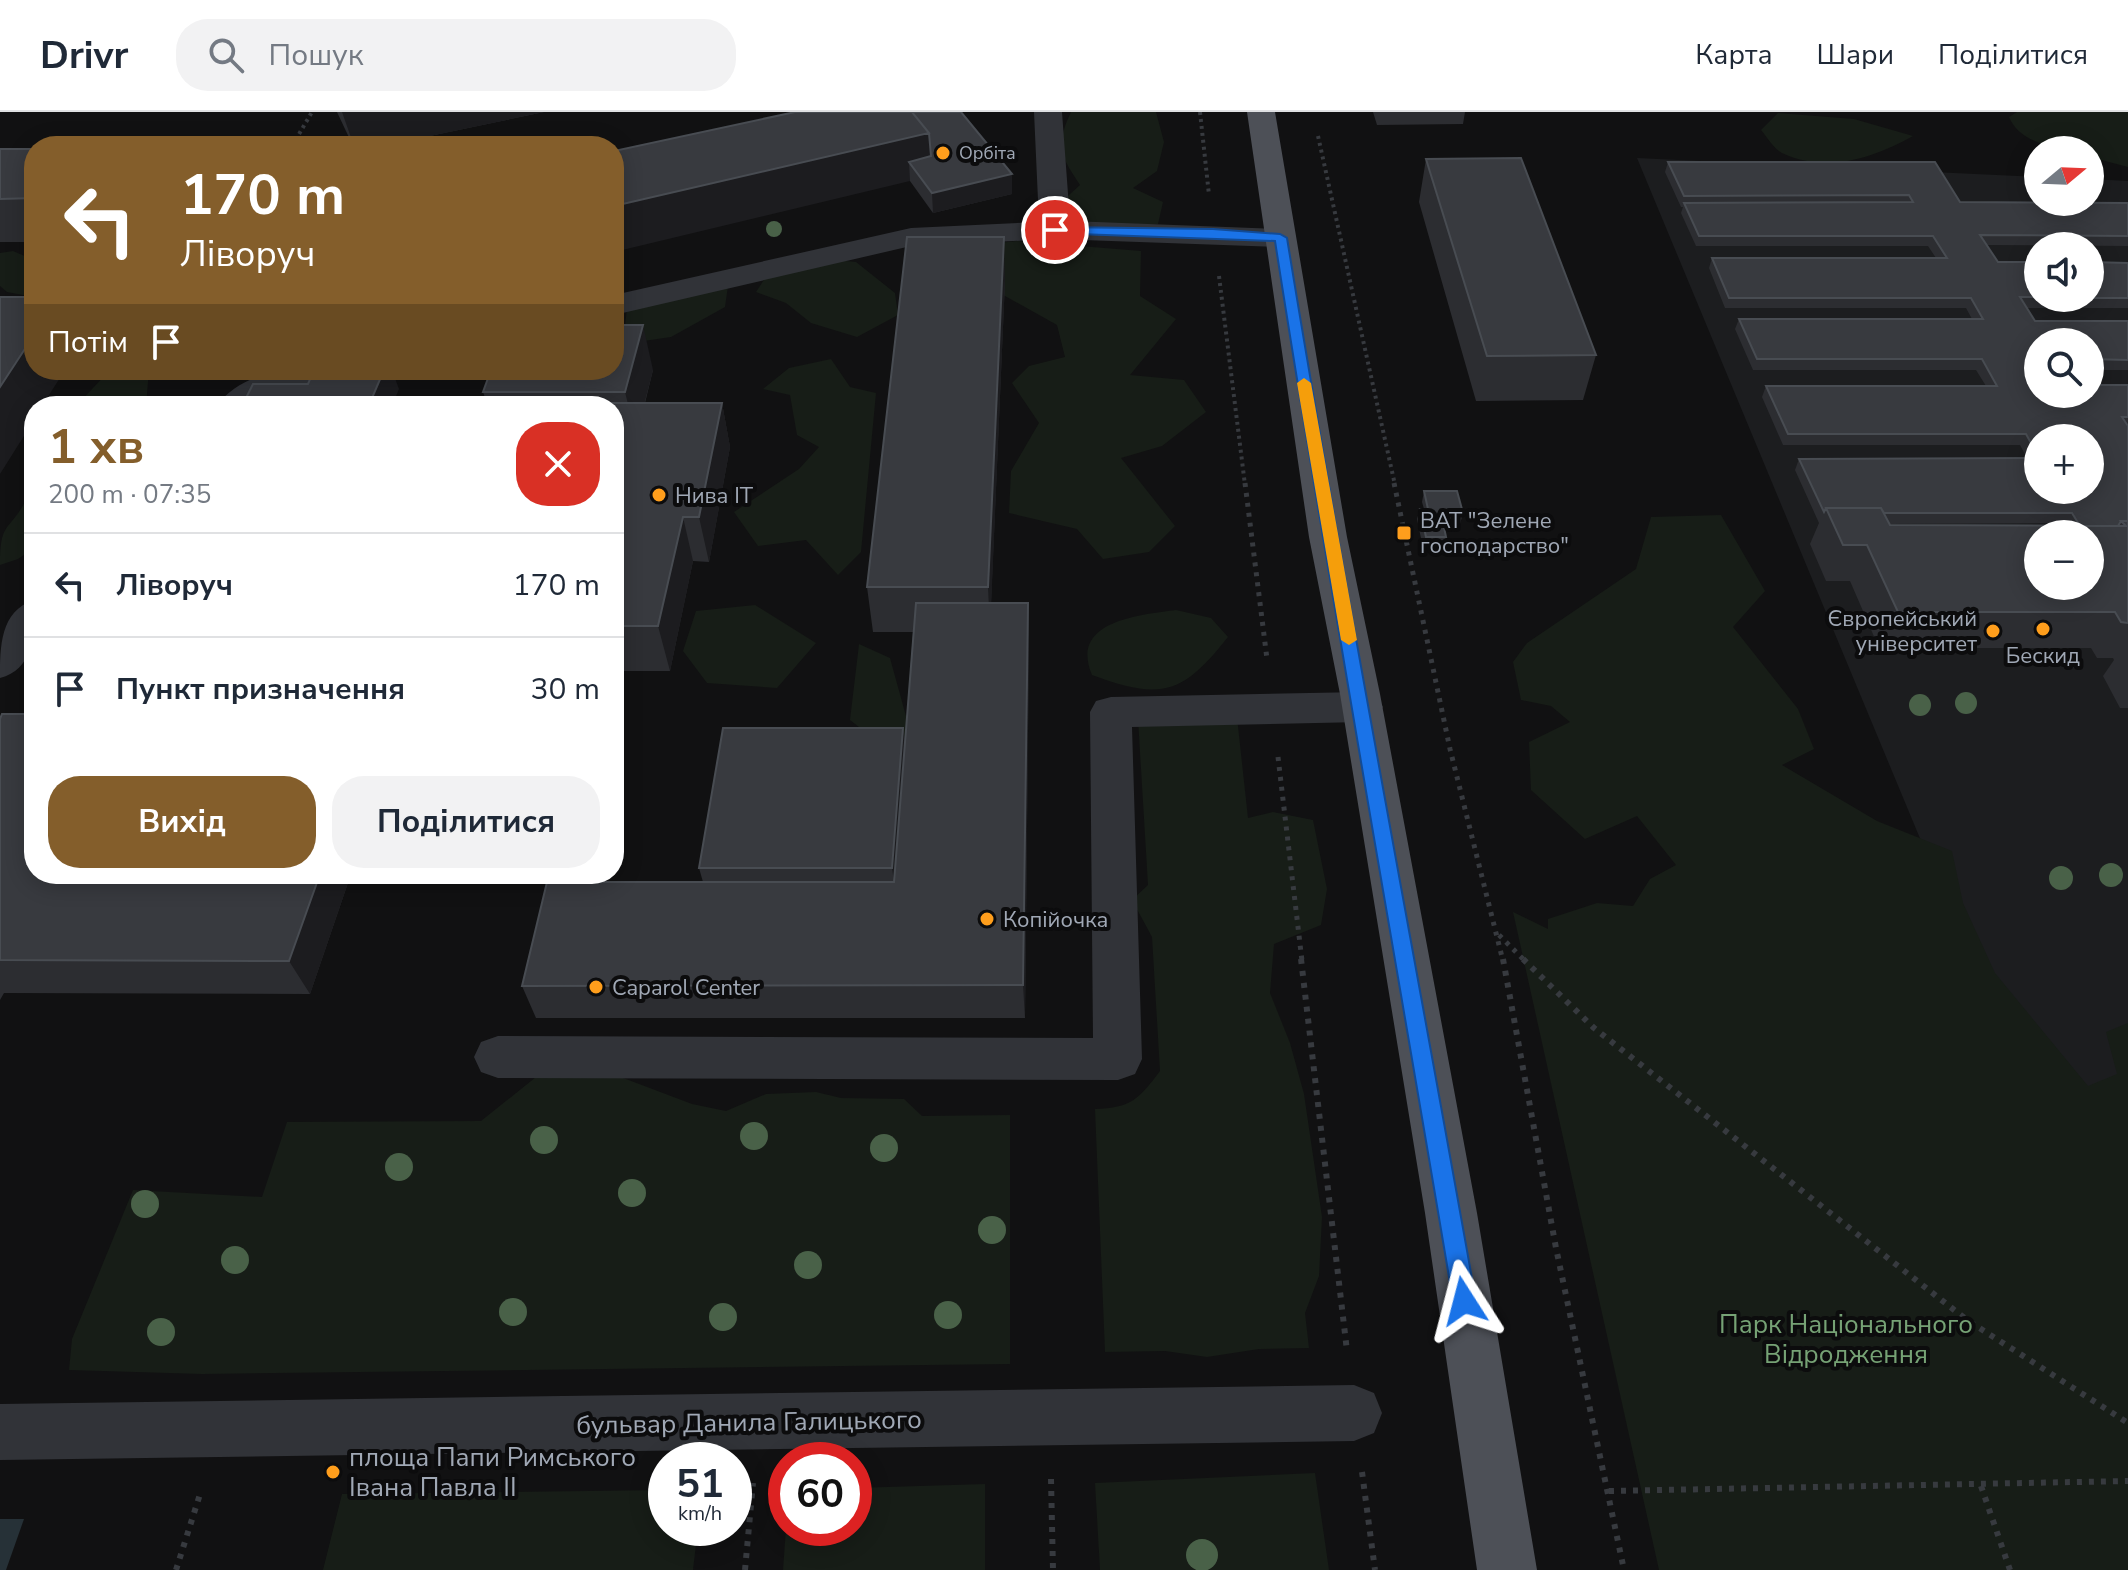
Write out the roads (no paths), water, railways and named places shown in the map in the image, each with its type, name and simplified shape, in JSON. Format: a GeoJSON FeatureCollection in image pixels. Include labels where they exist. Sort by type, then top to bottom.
{"type":"FeatureCollection","features":[{"type":"Feature","properties":{"kind":"main road"},"geometry":{"type":"LineString","coordinates":[[1261,112],[1328,537],[1362,707],[1451,1213],[1507,1570]]}},
{"type":"Feature","properties":{"kind":"street"},"geometry":{"type":"LineString","coordinates":[[1048,112],[1055,230]]}},
{"type":"Feature","properties":{"kind":"street"},"geometry":{"type":"LineString","coordinates":[[624,303],[911,237],[1055,230],[1213,233],[1280,238]]}},
{"type":"Feature","properties":{"kind":"street"},"geometry":{"type":"LineString","coordinates":[[249,396],[268,383],[281,380]]}},
{"type":"Feature","properties":{"kind":"street"},"geometry":{"type":"LineString","coordinates":[[0,664],[24,629]]}},
{"type":"Feature","properties":{"kind":"street"},"geometry":{"type":"LineString","coordinates":[[498,1057],[1118,1059],[1111,712],[1362,707]]}},
{"type":"Feature","properties":{"kind":"street","name":"бульвар Данила Галицького"},"geometry":{"type":"LineString","coordinates":[[0,1432],[1354,1413]]}},
{"type":"Feature","properties":{"kind":"place","name":"Орбіта"},"geometry":{"type":"Point","coordinates":[943,153]}},
{"type":"Feature","properties":{"kind":"place","name":"Нива IT"},"geometry":{"type":"Point","coordinates":[659,495]}},
{"type":"Feature","properties":{"kind":"place","name":"ВАТ \"Зелене господарство\""},"geometry":{"type":"Point","coordinates":[1404,533]}},
{"type":"Feature","properties":{"kind":"place","name":"Бескид"},"geometry":{"type":"Point","coordinates":[2043,629]}},
{"type":"Feature","properties":{"kind":"place","name":"Європейський університет"},"geometry":{"type":"Point","coordinates":[1993,631]}},
{"type":"Feature","properties":{"kind":"place","name":"Копійочка"},"geometry":{"type":"Point","coordinates":[987,919]}},
{"type":"Feature","properties":{"kind":"place","name":"Caparol Center"},"geometry":{"type":"Point","coordinates":[596,987]}},
{"type":"Feature","properties":{"kind":"place","name":"площа Папи Римського Івана Павла ІІ"},"geometry":{"type":"Point","coordinates":[333,1472]}},
{"type":"Feature","properties":{"kind":"park label","name":"Парк Національного Відродження"},"geometry":{"type":"Point","coordinates":[1846,1339]}}]}
